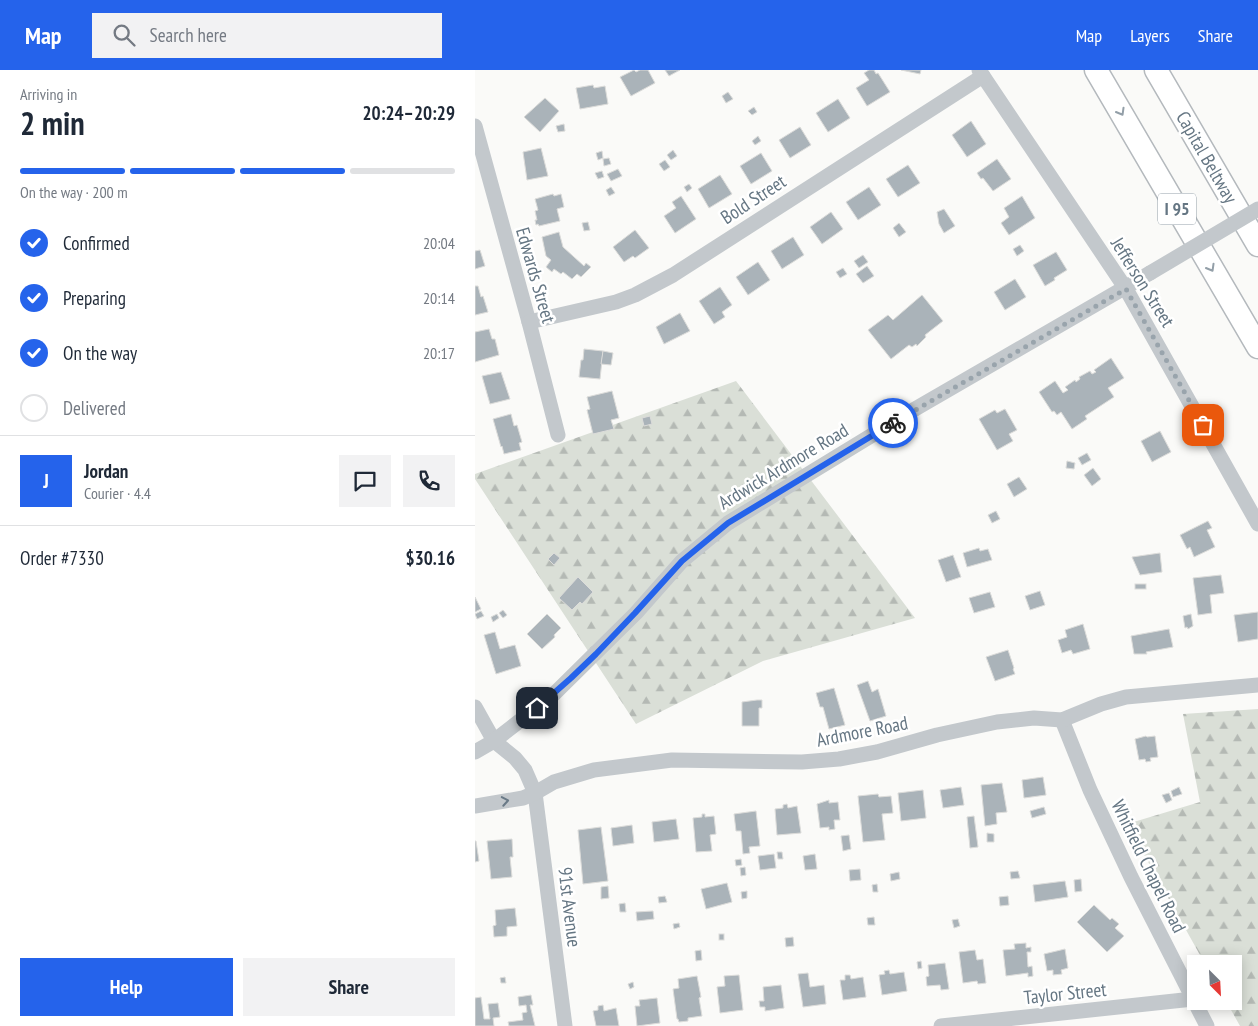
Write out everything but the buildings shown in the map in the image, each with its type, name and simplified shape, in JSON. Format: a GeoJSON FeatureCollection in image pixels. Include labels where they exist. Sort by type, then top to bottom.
{"type":"FeatureCollection","features":[{"type":"Feature","properties":{"kind":"highway","name":"I 95"},"geometry":{"type":"LineString","coordinates":[[1096,70],[1258,347]]}},
{"type":"Feature","properties":{"kind":"highway","name":"Capital Beltway"},"geometry":{"type":"LineString","coordinates":[[1157,70],[1258,244]]}},
{"type":"Feature","properties":{"kind":"street","name":"Jefferson Street"},"geometry":{"type":"LineString","coordinates":[[981,73],[1126,289],[1258,524]]}},
{"type":"Feature","properties":{"kind":"street","name":"Bold Street"},"geometry":{"type":"LineString","coordinates":[[529,322],[616,302],[673,275],[981,73]]}},
{"type":"Feature","properties":{"kind":"street","name":"Edwards Street"},"geometry":{"type":"LineString","coordinates":[[475,126],[558,435]]}},
{"type":"Feature","properties":{"kind":"street","name":"Ardwick Ardmore Road"},"geometry":{"type":"LineString","coordinates":[[475,752],[494,741],[553,696],[635,613],[682,561],[728,523],[915,409],[1126,289],[1258,209]]}},
{"type":"Feature","properties":{"kind":"street","name":"Ardmore Road"},"geometry":{"type":"LineString","coordinates":[[475,806],[511,801],[535,793],[554,782],[594,770],[672,760],[802,762],[839,759],[877,752],[937,735],[997,722],[1034,718],[1062,720],[1101,704],[1126,697],[1258,685]]}},
{"type":"Feature","properties":{"kind":"street"},"geometry":{"type":"LineString","coordinates":[[475,707],[494,741]]}},
{"type":"Feature","properties":{"kind":"street","name":"Whitfield Chapel Road"},"geometry":{"type":"LineString","coordinates":[[1062,720],[1090,790],[1187,987]]}},
{"type":"Feature","properties":{"kind":"street","name":"91st Avenue"},"geometry":{"type":"LineString","coordinates":[[494,741],[515,758],[525,770],[535,793],[565,1026]]}},
{"type":"Feature","properties":{"kind":"street","name":"Taylor Street"},"geometry":{"type":"LineString","coordinates":[[941,1026],[1005,1023],[1187,1000]]}},
{"type":"Feature","properties":{"kind":"street","name":"Whitfield Chapel Road"},"geometry":{"type":"LineString","coordinates":[[1199,1010],[1207,1026]]}},
{"type":"Feature","properties":{"kind":"green space"},"geometry":{"type":"Polygon","coordinates":[[[736,381],[915,618],[763,661],[636,724],[475,479],[475,474],[736,381]]]}},
{"type":"Feature","properties":{"kind":"green space"},"geometry":{"type":"Polygon","coordinates":[[[1258,709],[1258,1026],[1240,1026],[1231,1010],[1243,1010],[1243,955],[1200,955],[1127,824],[1200,802],[1183,714],[1258,709]]]}},
{"type":"Feature","properties":{"kind":"way so far"},"geometry":{"type":"LineString","coordinates":[[893,423],[1126,289],[1203,425]]}},
{"type":"Feature","properties":{"kind":"route"},"geometry":{"type":"LineString","coordinates":[[537,708],[553,696],[571,678],[635,613],[682,561],[705,540],[728,523],[893,423]]}}]}
